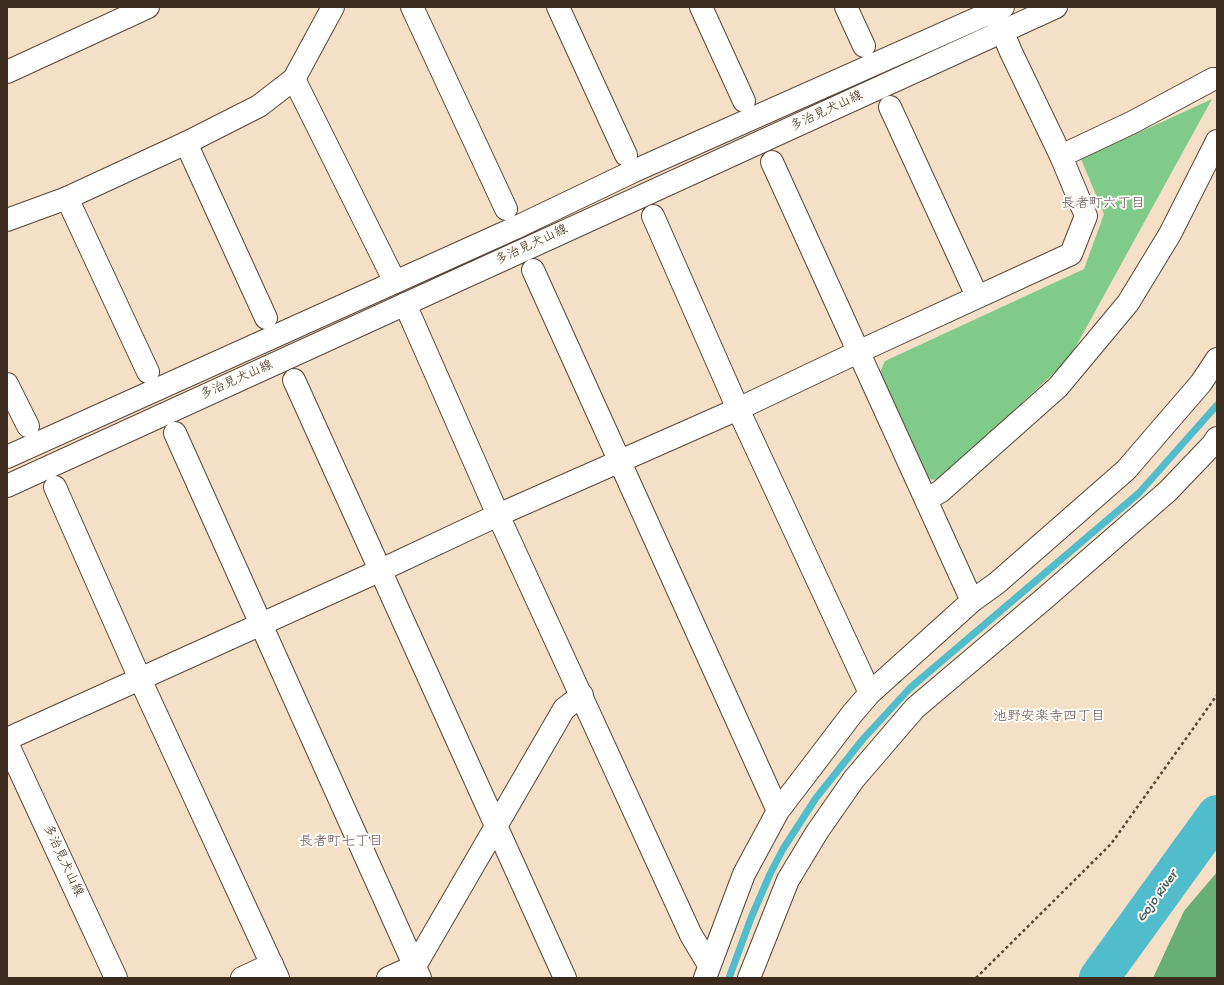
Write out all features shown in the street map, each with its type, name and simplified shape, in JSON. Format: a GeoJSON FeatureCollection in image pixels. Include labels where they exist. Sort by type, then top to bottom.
{"type":"FeatureCollection","features":[{"type":"Feature","properties":{"kind":"street"},"geometry":{"type":"LineString","coordinates":[[7,72],[148,7]]}},
{"type":"Feature","properties":{"kind":"street"},"geometry":{"type":"LineString","coordinates":[[7,220],[66,198],[186,143],[258,106],[294,79],[333,7]]}},
{"type":"Feature","properties":{"kind":"street"},"geometry":{"type":"LineString","coordinates":[[412,7],[506,209]]}},
{"type":"Feature","properties":{"kind":"street"},"geometry":{"type":"LineString","coordinates":[[558,7],[626,155]]}},
{"type":"Feature","properties":{"kind":"street"},"geometry":{"type":"LineString","coordinates":[[701,7],[744,101]]}},
{"type":"Feature","properties":{"kind":"street"},"geometry":{"type":"LineString","coordinates":[[846,7],[864,46]]}},
{"type":"Feature","properties":{"kind":"street","name":"多治見犬山線"},"geometry":{"type":"LineString","coordinates":[[7,486],[1056,7]]}},
{"type":"Feature","properties":{"kind":"street"},"geometry":{"type":"LineString","coordinates":[[7,739],[381,570],[498,515],[738,409],[977,296],[1071,254],[1086,216],[1061,156],[1002,32],[996,8]]}},
{"type":"Feature","properties":{"kind":"street","name":"多治見犬山線"},"geometry":{"type":"LineString","coordinates":[[7,458],[515,228],[634,171],[996,8]]}},
{"type":"Feature","properties":{"kind":"street"},"geometry":{"type":"LineString","coordinates":[[294,79],[395,282]]}},
{"type":"Feature","properties":{"kind":"street"},"geometry":{"type":"LineString","coordinates":[[1061,156],[1133,122],[1213,79],[1217,79]]}},
{"type":"Feature","properties":{"kind":"street"},"geometry":{"type":"LineString","coordinates":[[890,107],[977,296]]}},
{"type":"Feature","properties":{"kind":"street"},"geometry":{"type":"LineString","coordinates":[[926,500],[941,491],[1058,387],[1128,303],[1170,234],[1217,141]]}},
{"type":"Feature","properties":{"kind":"street"},"geometry":{"type":"LineString","coordinates":[[186,143],[266,318]]}},
{"type":"Feature","properties":{"kind":"street"},"geometry":{"type":"LineString","coordinates":[[772,162],[972,601]]}},
{"type":"Feature","properties":{"kind":"street"},"geometry":{"type":"LineString","coordinates":[[66,198],[148,372]]}},
{"type":"Feature","properties":{"kind":"street"},"geometry":{"type":"LineString","coordinates":[[653,216],[738,409],[870,693]]}},
{"type":"Feature","properties":{"kind":"street"},"geometry":{"type":"LineString","coordinates":[[533,270],[778,811]]}},
{"type":"Feature","properties":{"kind":"street"},"geometry":{"type":"LineString","coordinates":[[405,304],[498,515],[582,695],[707,971]]}},
{"type":"Feature","properties":{"kind":"street"},"geometry":{"type":"LineString","coordinates":[[707,971],[744,874],[778,811],[870,693],[972,601],[996,583],[1126,470],[1196,389],[1217,359]]}},
{"type":"Feature","properties":{"kind":"street"},"geometry":{"type":"LineString","coordinates":[[294,380],[566,978]]}},
{"type":"Feature","properties":{"kind":"street"},"geometry":{"type":"LineString","coordinates":[[7,384],[28,426]]}},
{"type":"Feature","properties":{"kind":"street"},"geometry":{"type":"LineString","coordinates":[[175,433],[260,625],[418,972]]}},
{"type":"Feature","properties":{"kind":"street"},"geometry":{"type":"LineString","coordinates":[[749,978],[788,880],[817,832],[854,779],[915,708],[1168,491],[1217,438]]}},
{"type":"Feature","properties":{"kind":"street"},"geometry":{"type":"LineString","coordinates":[[54,487],[140,679],[275,971],[242,978]]}},
{"type":"Feature","properties":{"kind":"street"},"geometry":{"type":"LineString","coordinates":[[418,972],[497,824],[564,709],[582,695]]}},
{"type":"Feature","properties":{"kind":"street","name":"多治見犬山線"},"geometry":{"type":"LineString","coordinates":[[7,743],[116,978]]}},
{"type":"Feature","properties":{"kind":"street"},"geometry":{"type":"LineString","coordinates":[[388,978],[418,972]]}},
{"type":"Feature","properties":{"kind":"path"},"geometry":{"type":"LineString","coordinates":[[976,978],[1111,844],[1217,695]]}},
{"type":"Feature","properties":{"kind":"green space"},"geometry":{"type":"Polygon","coordinates":[[[1212,99],[1069,359],[939,480],[928,479],[880,372],[885,361],[1084,269],[1104,214],[1081,159],[1212,99]]]}},
{"type":"Feature","properties":{"kind":"green space"},"geometry":{"type":"Polygon","coordinates":[[[1217,872],[1217,978],[1153,978],[1184,911],[1217,872]]]}},
{"type":"Feature","properties":{"kind":"waterway"},"geometry":{"type":"LineString","coordinates":[[729,978],[751,918],[770,874],[783,849],[816,798],[863,739],[910,688],[1139,493],[1217,405]]}},
{"type":"Feature","properties":{"kind":"waterway","name":"Gojo River"},"geometry":{"type":"LineString","coordinates":[[1099,978],[1217,815]]}},
{"type":"Feature","properties":{"kind":"district","name":"長者町六丁目"},"geometry":{"type":"Point","coordinates":[1103,205]}},
{"type":"Feature","properties":{"kind":"district","name":"池野安楽寺四丁目"},"geometry":{"type":"Point","coordinates":[1049,718]}},
{"type":"Feature","properties":{"kind":"district","name":"長者町七丁目"},"geometry":{"type":"Point","coordinates":[341,843]}}]}
